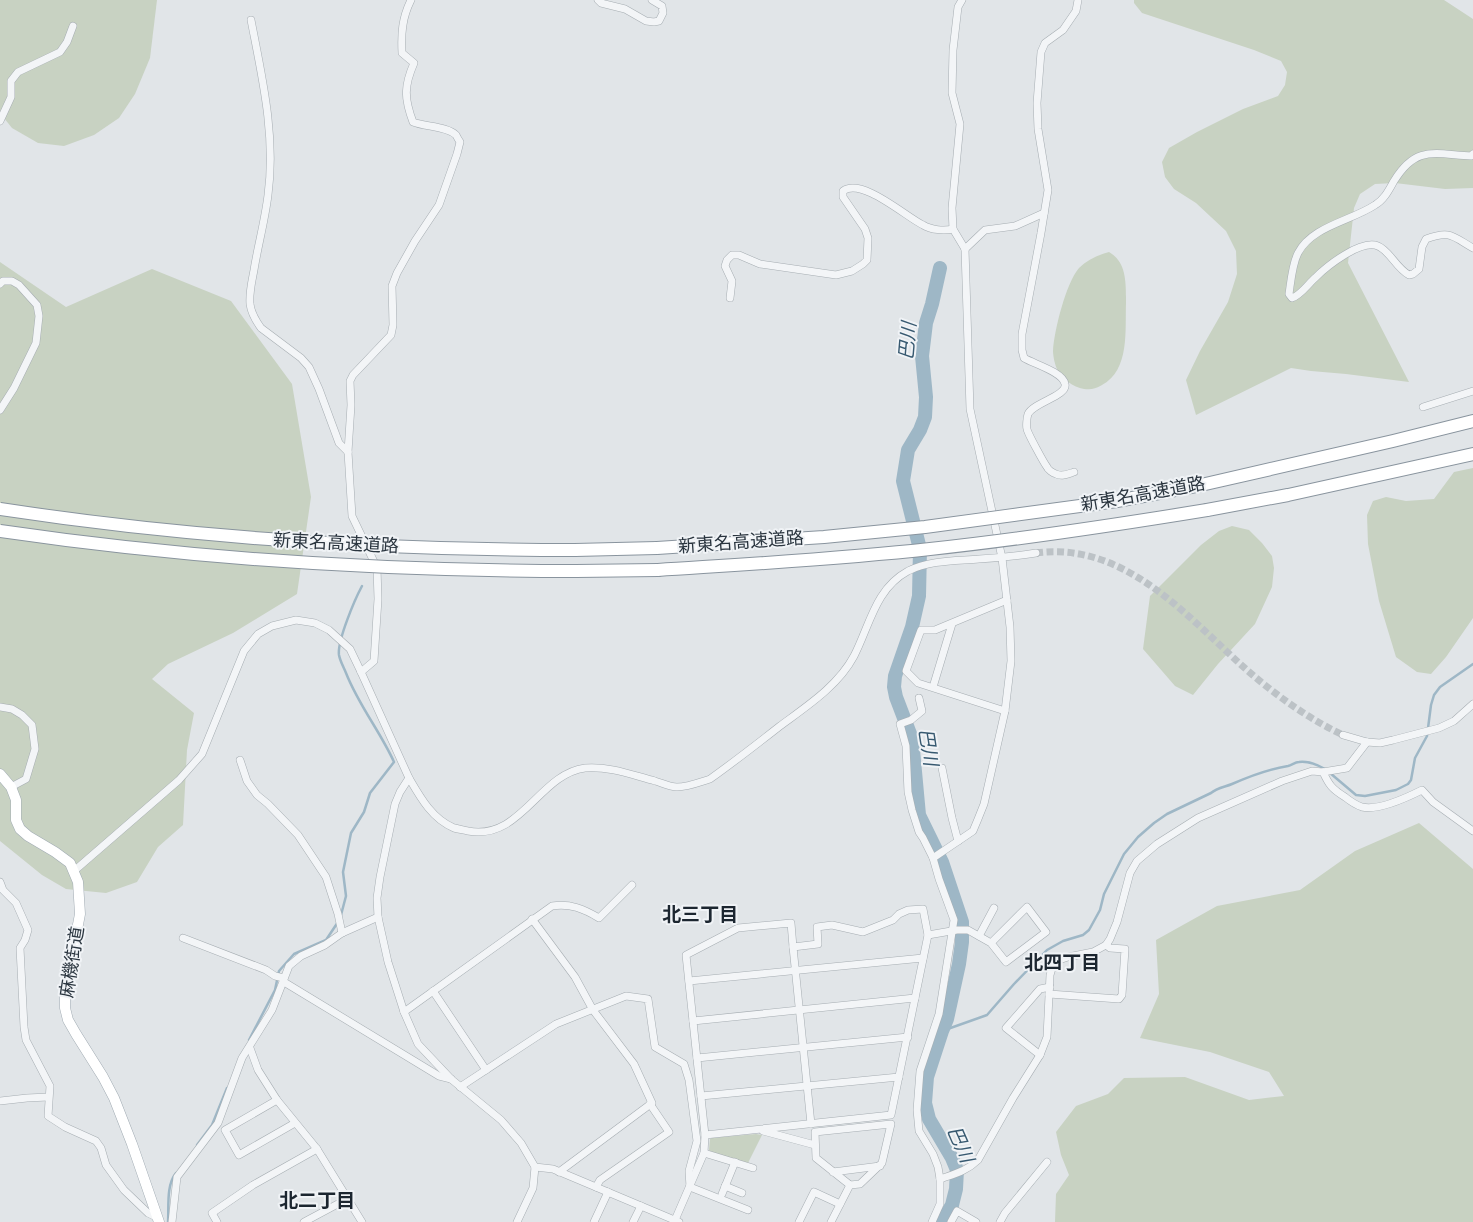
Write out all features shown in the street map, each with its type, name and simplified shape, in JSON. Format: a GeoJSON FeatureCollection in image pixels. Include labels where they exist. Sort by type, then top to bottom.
{"type":"FeatureCollection","features":[{"type":"Feature","properties":{"kind":"highway","name":"新東名高速道路"},"geometry":{"type":"LineString","coordinates":[[0,509],[178,532],[290,541],[493,550],[657,548],[824,537],[1117,501],[1201,485],[1393,441],[1473,420]]}},
{"type":"Feature","properties":{"kind":"highway","name":"新東名高速道路"},"geometry":{"type":"LineString","coordinates":[[0,531],[178,553],[288,562],[494,571],[658,570],[928,550],[1124,524],[1288,495],[1473,454]]}},
{"type":"Feature","properties":{"kind":"main road"},"geometry":{"type":"LineString","coordinates":[[0,774],[12,787],[16,800],[16,820],[20,829],[55,852],[70,864],[74,871]]}},
{"type":"Feature","properties":{"kind":"main road","name":"麻機街道"},"geometry":{"type":"LineString","coordinates":[[74,871],[78,882],[80,914],[68,976],[65,1008],[68,1020],[114,1098],[130,1136],[158,1220]]}},
{"type":"Feature","properties":{"kind":"street"},"geometry":{"type":"LineString","coordinates":[[361,672],[374,661],[378,582],[377,568],[352,516],[348,452],[351,405],[350,381],[353,375],[391,335],[393,325],[392,286],[396,273],[439,205],[460,142],[455,134],[445,129],[413,122],[409,112],[406,92],[407,80],[414,63],[402,53],[401,35],[407,8],[411,0]]}},
{"type":"Feature","properties":{"kind":"street"},"geometry":{"type":"LineString","coordinates":[[598,0],[602,3],[625,9],[646,21],[659,21],[663,13],[662,6],[652,0]]}},
{"type":"Feature","properties":{"kind":"street"},"geometry":{"type":"LineString","coordinates":[[934,857],[973,831],[984,804],[1004,711],[1011,662],[1002,558],[970,409],[965,249],[954,229],[952,208],[960,124],[952,93],[953,60],[958,7],[962,0]]}},
{"type":"Feature","properties":{"kind":"street"},"geometry":{"type":"LineString","coordinates":[[1074,472],[1062,475],[1055,474],[1047,468],[1027,429],[1028,415],[1037,405],[1061,394],[1065,387],[1065,382],[1058,374],[1024,358],[1022,334],[1048,190],[1038,129],[1037,103],[1041,52],[1045,43],[1064,30],[1076,11],[1078,0]]}},
{"type":"Feature","properties":{"kind":"street"},"geometry":{"type":"LineString","coordinates":[[250,20],[263,79],[268,121],[270,166],[264,224],[250,292],[250,306],[256,322],[261,328],[300,358],[309,368],[339,443],[348,452]]}},
{"type":"Feature","properties":{"kind":"street"},"geometry":{"type":"LineString","coordinates":[[0,121],[11,96],[10,81],[18,72],[60,52],[67,42],[73,26]]}},
{"type":"Feature","properties":{"kind":"street"},"geometry":{"type":"LineString","coordinates":[[1473,154],[1470,156],[1432,153],[1413,158],[1401,170],[1386,194],[1376,205],[1333,224],[1304,244],[1294,262],[1289,294],[1292,298],[1297,296],[1316,276],[1338,260],[1361,246],[1369,244],[1383,249],[1402,272],[1409,275],[1420,269],[1422,247],[1426,239],[1440,233],[1449,234],[1473,248]]}},
{"type":"Feature","properties":{"kind":"street"},"geometry":{"type":"LineString","coordinates":[[730,298],[732,281],[725,266],[727,260],[732,255],[740,255],[760,264],[836,275],[852,271],[863,264],[867,260],[868,238],[865,230],[843,197],[843,191],[847,188],[859,189],[878,196],[924,226],[946,230],[954,229]]}},
{"type":"Feature","properties":{"kind":"street"},"geometry":{"type":"LineString","coordinates":[[965,249],[985,230],[1015,226],[1044,213]]}},
{"type":"Feature","properties":{"kind":"street"},"geometry":{"type":"LineString","coordinates":[[0,284],[4,281],[12,281],[19,285],[36,305],[39,316],[36,343],[14,388],[0,410]]}},
{"type":"Feature","properties":{"kind":"street"},"geometry":{"type":"LineString","coordinates":[[1423,407],[1473,391]]}},
{"type":"Feature","properties":{"kind":"street"},"geometry":{"type":"LineString","coordinates":[[74,871],[179,780],[202,754],[244,651],[258,634],[272,626],[296,620],[315,623],[329,630],[350,650],[409,778],[434,815],[454,828],[476,832],[496,829],[513,820],[553,784],[571,772],[584,768],[620,771],[676,787],[710,779],[817,699],[839,677],[854,656],[875,606],[895,580],[919,566],[933,563],[1002,558],[1036,553]]}},
{"type":"Feature","properties":{"kind":"street"},"geometry":{"type":"LineString","coordinates":[[1004,711],[918,683],[906,671],[921,630],[935,630],[952,624],[1006,600]]}},
{"type":"Feature","properties":{"kind":"street"},"geometry":{"type":"LineString","coordinates":[[933,687],[952,624]]}},
{"type":"Feature","properties":{"kind":"street"},"geometry":{"type":"LineString","coordinates":[[919,698],[922,711],[910,720],[900,724],[906,746],[908,792],[919,832],[934,857],[939,879],[954,920],[955,931],[939,1014],[920,1071],[917,1110],[919,1132],[933,1154],[940,1179],[940,1204],[932,1222]]}},
{"type":"Feature","properties":{"kind":"street"},"geometry":{"type":"LineString","coordinates":[[1343,735],[1367,742],[1380,743],[1439,728],[1454,721],[1473,704]]}},
{"type":"Feature","properties":{"kind":"street"},"geometry":{"type":"LineString","coordinates":[[0,707],[12,708],[32,725],[35,749],[26,779],[12,787]]}},
{"type":"Feature","properties":{"kind":"street"},"geometry":{"type":"LineString","coordinates":[[940,1179],[962,1173],[978,1160],[1040,1055],[1047,1037],[1050,974],[1053,965],[1059,960],[1093,952],[1106,945],[1117,922],[1130,874],[1137,861],[1177,831],[1207,814],[1282,781],[1312,771],[1323,772],[1347,768],[1367,742]]}},
{"type":"Feature","properties":{"kind":"street"},"geometry":{"type":"LineString","coordinates":[[240,760],[247,781],[256,795],[268,804],[298,835],[326,877],[342,932]]}},
{"type":"Feature","properties":{"kind":"street"},"geometry":{"type":"LineString","coordinates":[[942,768],[958,841]]}},
{"type":"Feature","properties":{"kind":"street"},"geometry":{"type":"LineString","coordinates":[[1323,772],[1331,787],[1363,807],[1400,801],[1422,790],[1433,802],[1473,831]]}},
{"type":"Feature","properties":{"kind":"street"},"geometry":{"type":"LineString","coordinates":[[409,778],[395,804],[380,876],[378,917],[388,962],[404,1012],[418,1044],[451,1079],[501,1120],[521,1143],[535,1167],[533,1188],[517,1222]]}},
{"type":"Feature","properties":{"kind":"street"},"geometry":{"type":"LineString","coordinates":[[0,882],[3,890],[16,903],[28,930],[20,948],[24,1027],[26,1040],[50,1086],[48,1116],[65,1128],[96,1141],[101,1148],[106,1165],[124,1190],[158,1220]]}},
{"type":"Feature","properties":{"kind":"street"},"geometry":{"type":"LineString","coordinates":[[404,1012],[552,906],[584,908],[599,918],[632,885]]}},
{"type":"Feature","properties":{"kind":"street"},"geometry":{"type":"LineString","coordinates":[[928,935],[968,930],[992,943],[1006,962],[1046,932],[1027,906],[992,943]]}},
{"type":"Feature","properties":{"kind":"street"},"geometry":{"type":"LineString","coordinates":[[979,936],[994,908]]}},
{"type":"Feature","properties":{"kind":"street"},"geometry":{"type":"LineString","coordinates":[[706,1135],[891,1115],[928,935],[923,909],[908,910],[899,914],[893,920],[863,932],[832,925],[817,926],[818,944],[794,947]]}},
{"type":"Feature","properties":{"kind":"street"},"geometry":{"type":"LineString","coordinates":[[172,1222],[177,1177],[218,1123],[242,1058],[272,1010],[281,978],[289,966],[301,956],[325,945],[342,932],[378,917]]}},
{"type":"Feature","properties":{"kind":"street"},"geometry":{"type":"LineString","coordinates":[[532,919],[575,977],[594,1010],[634,1064],[652,1103],[650,1104],[669,1132],[600,1180],[596,1187]]}},
{"type":"Feature","properties":{"kind":"street"},"geometry":{"type":"LineString","coordinates":[[535,1167],[553,1169],[677,1221],[704,1153],[706,1135],[686,955],[738,928],[791,923],[811,1124]]}},
{"type":"Feature","properties":{"kind":"street"},"geometry":{"type":"LineString","coordinates":[[183,938],[266,970],[439,1076],[451,1079]]}},
{"type":"Feature","properties":{"kind":"street"},"geometry":{"type":"LineString","coordinates":[[1040,1055],[1006,1028],[1040,989],[1119,999],[1122,994],[1125,949],[1110,948],[1106,945]]}},
{"type":"Feature","properties":{"kind":"street"},"geometry":{"type":"LineString","coordinates":[[689,981],[923,958]]}},
{"type":"Feature","properties":{"kind":"street"},"geometry":{"type":"LineString","coordinates":[[433,991],[486,1070]]}},
{"type":"Feature","properties":{"kind":"street"},"geometry":{"type":"LineString","coordinates":[[460,1087],[556,1024],[626,996],[648,999],[655,1047],[684,1064],[689,1080],[697,1141],[689,1171],[690,1187]]}},
{"type":"Feature","properties":{"kind":"street"},"geometry":{"type":"LineString","coordinates":[[693,1020],[916,998]]}},
{"type":"Feature","properties":{"kind":"street"},"geometry":{"type":"LineString","coordinates":[[697,1058],[908,1037]]}},
{"type":"Feature","properties":{"kind":"street"},"geometry":{"type":"LineString","coordinates":[[250,1048],[258,1070],[277,1100],[317,1149],[362,1222]]}},
{"type":"Feature","properties":{"kind":"street"},"geometry":{"type":"LineString","coordinates":[[701,1096],[899,1077]]}},
{"type":"Feature","properties":{"kind":"street"},"geometry":{"type":"LineString","coordinates":[[0,1101],[48,1097]]}},
{"type":"Feature","properties":{"kind":"street"},"geometry":{"type":"LineString","coordinates":[[277,1100],[225,1130],[239,1154],[295,1122]]}},
{"type":"Feature","properties":{"kind":"street"},"geometry":{"type":"LineString","coordinates":[[559,1172],[650,1104]]}},
{"type":"Feature","properties":{"kind":"street"},"geometry":{"type":"LineString","coordinates":[[891,1124],[880,1166],[860,1184],[850,1185],[816,1158],[814,1132],[891,1124]]}},
{"type":"Feature","properties":{"kind":"street"},"geometry":{"type":"LineString","coordinates":[[758,1130],[815,1145]]}},
{"type":"Feature","properties":{"kind":"street"},"geometry":{"type":"LineString","coordinates":[[217,1222],[212,1213],[253,1185],[317,1149]]}},
{"type":"Feature","properties":{"kind":"street"},"geometry":{"type":"LineString","coordinates":[[704,1153],[753,1168]]}},
{"type":"Feature","properties":{"kind":"street"},"geometry":{"type":"LineString","coordinates":[[722,1194],[735,1162]]}},
{"type":"Feature","properties":{"kind":"street"},"geometry":{"type":"LineString","coordinates":[[1000,1222],[1005,1213],[1047,1162]]}},
{"type":"Feature","properties":{"kind":"street"},"geometry":{"type":"LineString","coordinates":[[833,1172],[880,1166]]}},
{"type":"Feature","properties":{"kind":"street"},"geometry":{"type":"LineString","coordinates":[[831,1222],[850,1185]]}},
{"type":"Feature","properties":{"kind":"street"},"geometry":{"type":"LineString","coordinates":[[725,1186],[742,1192]]}},
{"type":"Feature","properties":{"kind":"street"},"geometry":{"type":"LineString","coordinates":[[690,1187],[748,1210]]}},
{"type":"Feature","properties":{"kind":"street"},"geometry":{"type":"LineString","coordinates":[[594,1222],[608,1192]]}},
{"type":"Feature","properties":{"kind":"street"},"geometry":{"type":"LineString","coordinates":[[799,1222],[814,1192],[840,1204]]}},
{"type":"Feature","properties":{"kind":"street"},"geometry":{"type":"LineString","coordinates":[[304,1222],[347,1198]]}},
{"type":"Feature","properties":{"kind":"street"},"geometry":{"type":"LineString","coordinates":[[633,1222],[641,1206]]}},
{"type":"Feature","properties":{"kind":"street"},"geometry":{"type":"LineString","coordinates":[[951,1222],[957,1212],[976,1222]]}},
{"type":"Feature","properties":{"kind":"green space"},"geometry":{"type":"Polygon","coordinates":[[[0,0],[157,0],[150,58],[135,94],[119,118],[94,135],[64,146],[38,143],[12,128],[0,113],[0,0]]]}},
{"type":"Feature","properties":{"kind":"green space"},"geometry":{"type":"Polygon","coordinates":[[[1134,0],[1444,0],[1473,19],[1473,188],[1445,189],[1395,183],[1375,184],[1360,194],[1354,208],[1348,263],[1409,382],[1291,368],[1196,415],[1186,380],[1228,302],[1237,274],[1236,251],[1226,231],[1196,203],[1174,189],[1165,177],[1162,162],[1169,148],[1197,132],[1243,109],[1278,96],[1285,85],[1287,72],[1281,61],[1254,50],[1142,13],[1134,3],[1134,0]]]}},
{"type":"Feature","properties":{"kind":"green space"},"geometry":{"type":"Polygon","coordinates":[[[1109,252],[1119,262],[1125,281],[1126,325],[1122,360],[1111,378],[1102,385],[1091,389],[1084,389],[1068,382],[1057,369],[1053,351],[1056,332],[1065,296],[1074,275],[1086,263],[1097,256],[1109,252]]]}},
{"type":"Feature","properties":{"kind":"green space"},"geometry":{"type":"Polygon","coordinates":[[[0,262],[66,307],[152,269],[231,301],[292,384],[311,497],[297,594],[233,633],[168,664],[152,679],[194,713],[187,750],[183,825],[158,847],[137,882],[106,893],[66,889],[42,875],[0,841],[0,262]]]}},
{"type":"Feature","properties":{"kind":"green space"},"geometry":{"type":"Polygon","coordinates":[[[1473,468],[1473,618],[1446,657],[1431,674],[1417,672],[1396,657],[1379,601],[1368,544],[1367,515],[1373,501],[1386,497],[1406,501],[1434,499],[1454,472],[1473,468]]]}},
{"type":"Feature","properties":{"kind":"green space"},"geometry":{"type":"Polygon","coordinates":[[[1232,526],[1249,530],[1272,556],[1274,568],[1272,587],[1255,624],[1218,664],[1193,695],[1175,686],[1143,649],[1150,596],[1201,545],[1219,531],[1232,526]]]}},
{"type":"Feature","properties":{"kind":"green space"},"geometry":{"type":"Polygon","coordinates":[[[1419,823],[1473,869],[1473,1222],[1055,1222],[1056,1194],[1069,1175],[1061,1155],[1056,1132],[1076,1106],[1108,1094],[1124,1078],[1185,1077],[1249,1100],[1284,1096],[1269,1072],[1210,1052],[1140,1038],[1159,994],[1156,940],[1217,906],[1300,890],[1355,851],[1419,823]]]}},
{"type":"Feature","properties":{"kind":"green space"},"geometry":{"type":"Polygon","coordinates":[[[762,1135],[748,1163],[709,1150],[710,1139],[712,1138],[762,1135]]]}},
{"type":"Feature","properties":{"kind":"waterway","name":"巴川"},"geometry":{"type":"LineString","coordinates":[[940,268],[926,323],[922,356],[926,397],[925,417],[920,430],[908,450],[903,481],[920,549],[919,596],[912,627],[895,676],[894,687],[912,739],[919,815],[942,862],[962,922],[959,964],[947,1019],[927,1077],[925,1103],[929,1119],[957,1170],[956,1189],[952,1205],[942,1222]]}},
{"type":"Feature","properties":{"kind":"waterway"},"geometry":{"type":"LineString","coordinates":[[341,915],[346,896],[343,872],[351,833],[364,812],[370,793],[394,762],[351,685],[339,655],[344,630],[362,586]]}},
{"type":"Feature","properties":{"kind":"waterway"},"geometry":{"type":"LineString","coordinates":[[1330,773],[1356,795],[1365,796],[1396,790],[1408,784],[1411,780],[1415,758],[1427,736],[1434,695],[1440,687],[1473,664]]}},
{"type":"Feature","properties":{"kind":"waterway"},"geometry":{"type":"LineString","coordinates":[[942,1031],[987,1015],[1047,950],[1063,941],[1083,935],[1089,930],[1100,910],[1104,894],[1124,854],[1138,837],[1167,814],[1218,789],[1296,762],[1309,763],[1325,769]]}},
{"type":"Feature","properties":{"kind":"waterway"},"geometry":{"type":"LineString","coordinates":[[249,1040],[275,990],[279,971],[294,954],[326,940],[338,922]]}},
{"type":"Feature","properties":{"kind":"waterway"},"geometry":{"type":"LineString","coordinates":[[197,1145],[212,1125],[227,1088]]}},
{"type":"Feature","properties":{"kind":"waterway"},"geometry":{"type":"LineString","coordinates":[[168,1222],[169,1190],[176,1173]]}},
{"type":"Feature","properties":{"kind":"tunnel"},"geometry":{"type":"LineString","coordinates":[[1036,553],[1068,552],[1099,559],[1127,571],[1178,607],[1270,689],[1306,714],[1343,735]]}},
{"type":"Feature","properties":{"kind":"district","name":"北三丁目"},"geometry":{"type":"Point","coordinates":[700,914]}},
{"type":"Feature","properties":{"kind":"district","name":"北四丁目"},"geometry":{"type":"Point","coordinates":[1062,962]}},
{"type":"Feature","properties":{"kind":"district","name":"北二丁目"},"geometry":{"type":"Point","coordinates":[317,1200]}}]}
